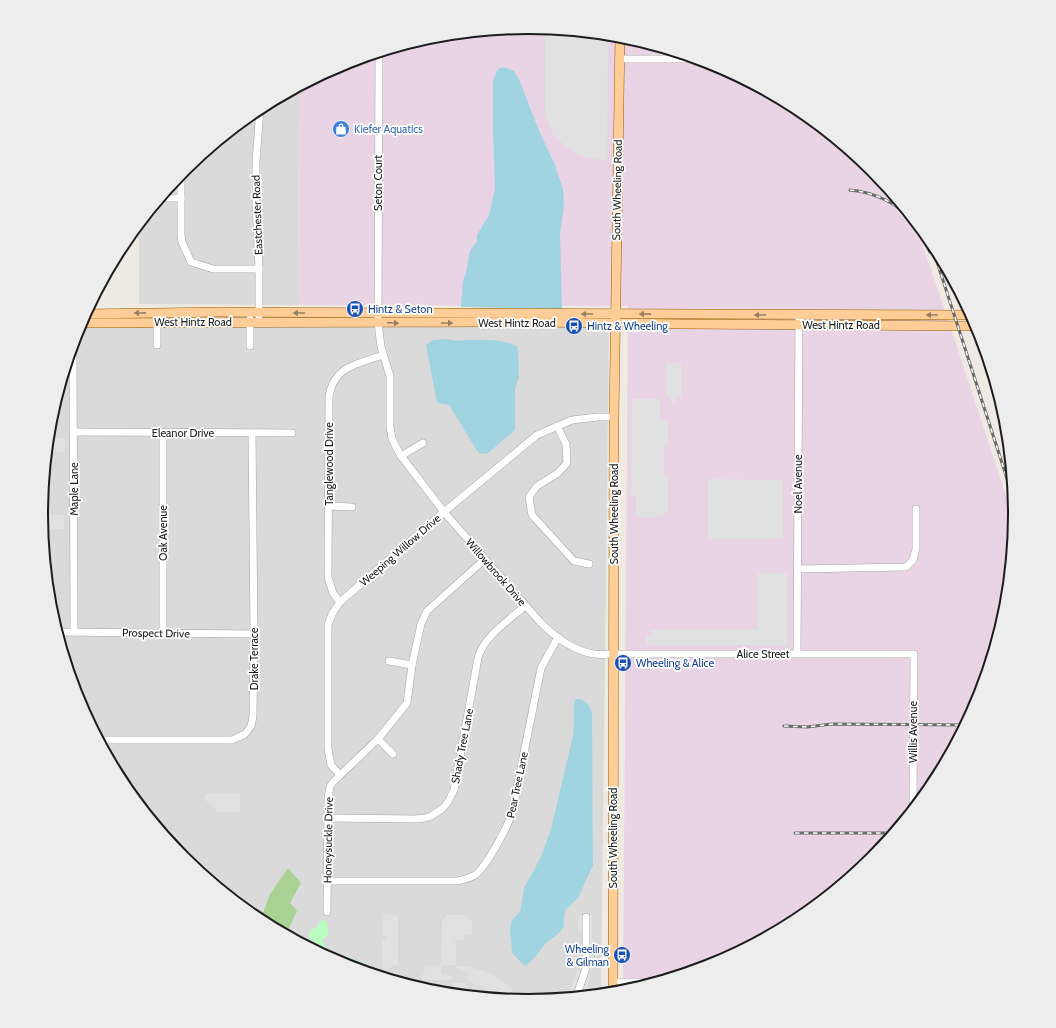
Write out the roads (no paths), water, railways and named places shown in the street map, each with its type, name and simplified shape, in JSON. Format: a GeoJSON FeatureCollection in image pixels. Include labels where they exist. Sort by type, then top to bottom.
{"type":"FeatureCollection","features":[{"type":"Feature","properties":{"kind":"main road","name":"South Wheeling Road"},"geometry":{"type":"LineString","coordinates":[[613,986],[614,417],[620,43]]}},
{"type":"Feature","properties":{"kind":"main road","name":"West Hintz Road"},"geometry":{"type":"LineString","coordinates":[[92,314],[254,312],[378,318]]}},
{"type":"Feature","properties":{"kind":"main road","name":"West Hintz Road"},"geometry":{"type":"LineString","coordinates":[[799,320],[965,316]]}},
{"type":"Feature","properties":{"kind":"main road","name":"West Hintz Road"},"geometry":{"type":"LineString","coordinates":[[88,323],[254,322],[378,318],[615,318],[799,320],[969,326]]}},
{"type":"Feature","properties":{"kind":"street","name":"Seton Court"},"geometry":{"type":"LineString","coordinates":[[378,318],[379,58]]}},
{"type":"Feature","properties":{"kind":"street"},"geometry":{"type":"LineString","coordinates":[[619,59],[684,60]]}},
{"type":"Feature","properties":{"kind":"street","name":"Eastchester Road"},"geometry":{"type":"LineString","coordinates":[[250,346],[259,269],[256,205],[256,162],[259,116]]}},
{"type":"Feature","properties":{"kind":"street"},"geometry":{"type":"LineString","coordinates":[[181,183],[182,242],[191,262],[213,269],[259,269]]}},
{"type":"Feature","properties":{"kind":"street"},"geometry":{"type":"LineString","coordinates":[[167,198],[181,198]]}},
{"type":"Feature","properties":{"kind":"street","name":"Willowbrook Drive"},"geometry":{"type":"LineString","coordinates":[[378,318],[381,347],[390,376],[390,426],[392,439],[401,456],[444,512],[484,560],[545,628],[576,649],[594,654],[613,654]]}},
{"type":"Feature","properties":{"kind":"street","name":"Noel Avenue"},"geometry":{"type":"LineString","coordinates":[[797,654],[799,320]]}},
{"type":"Feature","properties":{"kind":"street"},"geometry":{"type":"LineString","coordinates":[[157,323],[157,345]]}},
{"type":"Feature","properties":{"kind":"street","name":"Tanglewood Drive"},"geometry":{"type":"LineString","coordinates":[[340,602],[333,593],[329,583],[328,506],[330,390],[337,377],[346,368],[383,355]]}},
{"type":"Feature","properties":{"kind":"street","name":"Maple Lane"},"geometry":{"type":"LineString","coordinates":[[73,360],[74,632]]}},
{"type":"Feature","properties":{"kind":"street","name":"Weeping Willow Drive"},"geometry":{"type":"LineString","coordinates":[[340,775],[331,765],[328,750],[328,625],[332,614],[340,602],[444,512],[537,435],[572,420],[597,417],[614,417]]}},
{"type":"Feature","properties":{"kind":"street"},"geometry":{"type":"LineString","coordinates":[[557,426],[566,444],[567,463],[558,473],[537,486],[529,496],[532,515],[574,561],[589,564]]}},
{"type":"Feature","properties":{"kind":"street","name":"Eleanor Drive"},"geometry":{"type":"LineString","coordinates":[[74,432],[292,433]]}},
{"type":"Feature","properties":{"kind":"street","name":"Oak Avenue"},"geometry":{"type":"LineString","coordinates":[[163,433],[163,633]]}},
{"type":"Feature","properties":{"kind":"street","name":"Drake Terrace"},"geometry":{"type":"LineString","coordinates":[[105,740],[232,740],[241,737],[248,730],[252,721],[254,634],[252,433]]}},
{"type":"Feature","properties":{"kind":"street"},"geometry":{"type":"LineString","coordinates":[[401,456],[423,443]]}},
{"type":"Feature","properties":{"kind":"street"},"geometry":{"type":"LineString","coordinates":[[328,506],[352,507]]}},
{"type":"Feature","properties":{"kind":"street"},"geometry":{"type":"LineString","coordinates":[[798,569],[906,567],[913,560],[916,549],[916,509]]}},
{"type":"Feature","properties":{"kind":"street","name":"Honeysuckle Drive"},"geometry":{"type":"LineString","coordinates":[[328,912],[328,793],[330,787],[340,775],[378,739],[407,703],[412,665],[426,611],[484,560]]}},
{"type":"Feature","properties":{"kind":"street","name":"Shady Tree Lane"},"geometry":{"type":"LineString","coordinates":[[328,818],[415,819],[431,816],[442,809],[448,802],[454,790],[477,666],[482,648],[488,639],[526,606]]}},
{"type":"Feature","properties":{"kind":"street","name":"Prospect Drive"},"geometry":{"type":"LineString","coordinates":[[63,632],[254,634]]}},
{"type":"Feature","properties":{"kind":"street","name":"Pear Tree Lane"},"geometry":{"type":"LineString","coordinates":[[327,882],[457,881],[469,878],[480,870],[509,822],[541,668],[558,637]]}},
{"type":"Feature","properties":{"kind":"street","name":"Alice Street"},"geometry":{"type":"LineString","coordinates":[[613,654],[914,654]]}},
{"type":"Feature","properties":{"kind":"street","name":"Willis Avenue"},"geometry":{"type":"LineString","coordinates":[[913,800],[914,654]]}},
{"type":"Feature","properties":{"kind":"street"},"geometry":{"type":"LineString","coordinates":[[389,661],[412,665]]}},
{"type":"Feature","properties":{"kind":"street"},"geometry":{"type":"LineString","coordinates":[[378,739],[393,754]]}},
{"type":"Feature","properties":{"kind":"street"},"geometry":{"type":"LineString","coordinates":[[578,991],[586,968],[586,917]]}},
{"type":"Feature","properties":{"kind":"street"},"geometry":{"type":"LineString","coordinates":[[613,982],[635,982]]}},
{"type":"Feature","properties":{"kind":"water"},"geometry":{"type":"Polygon","coordinates":[[[504,67],[514,71],[519,79],[540,133],[555,165],[563,189],[564,204],[560,235],[562,309],[461,307],[463,282],[470,251],[477,241],[477,235],[489,215],[495,189],[493,82],[496,72],[500,68],[504,67]]]}},
{"type":"Feature","properties":{"kind":"water"},"geometry":{"type":"Polygon","coordinates":[[[448,339],[456,341],[494,340],[517,346],[519,377],[515,389],[515,430],[487,454],[479,453],[449,405],[437,403],[426,345],[433,340],[448,339]]]}},
{"type":"Feature","properties":{"kind":"water"},"geometry":{"type":"Polygon","coordinates":[[[575,699],[584,701],[592,712],[593,865],[578,898],[566,909],[564,915],[564,926],[560,932],[545,944],[526,966],[512,953],[510,929],[512,920],[520,912],[524,888],[541,857],[551,829],[573,736],[575,699]]]}},
{"type":"Feature","properties":{"kind":"railway"},"geometry":{"type":"LineString","coordinates":[[850,190],[877,196],[896,207]]}},
{"type":"Feature","properties":{"kind":"railway"},"geometry":{"type":"LineString","coordinates":[[938,264],[1006,477]]}},
{"type":"Feature","properties":{"kind":"railway"},"geometry":{"type":"LineString","coordinates":[[784,726],[807,727],[832,724],[958,725]]}},
{"type":"Feature","properties":{"kind":"railway"},"geometry":{"type":"LineString","coordinates":[[795,833],[886,833]]}},
{"type":"Feature","properties":{"kind":"place","name":"Kiefer Aquatics"},"geometry":{"type":"Point","coordinates":[341,129]}},
{"type":"Feature","properties":{"kind":"place","name":"Hintz & Seton"},"geometry":{"type":"Point","coordinates":[355,309]}},
{"type":"Feature","properties":{"kind":"place","name":"Hintz & Wheeling"},"geometry":{"type":"Point","coordinates":[574,326]}},
{"type":"Feature","properties":{"kind":"place","name":"Wheeling & Alice"},"geometry":{"type":"Point","coordinates":[623,663]}},
{"type":"Feature","properties":{"kind":"place","name":"Wheeling & Gilman"},"geometry":{"type":"Point","coordinates":[622,955]}}]}
